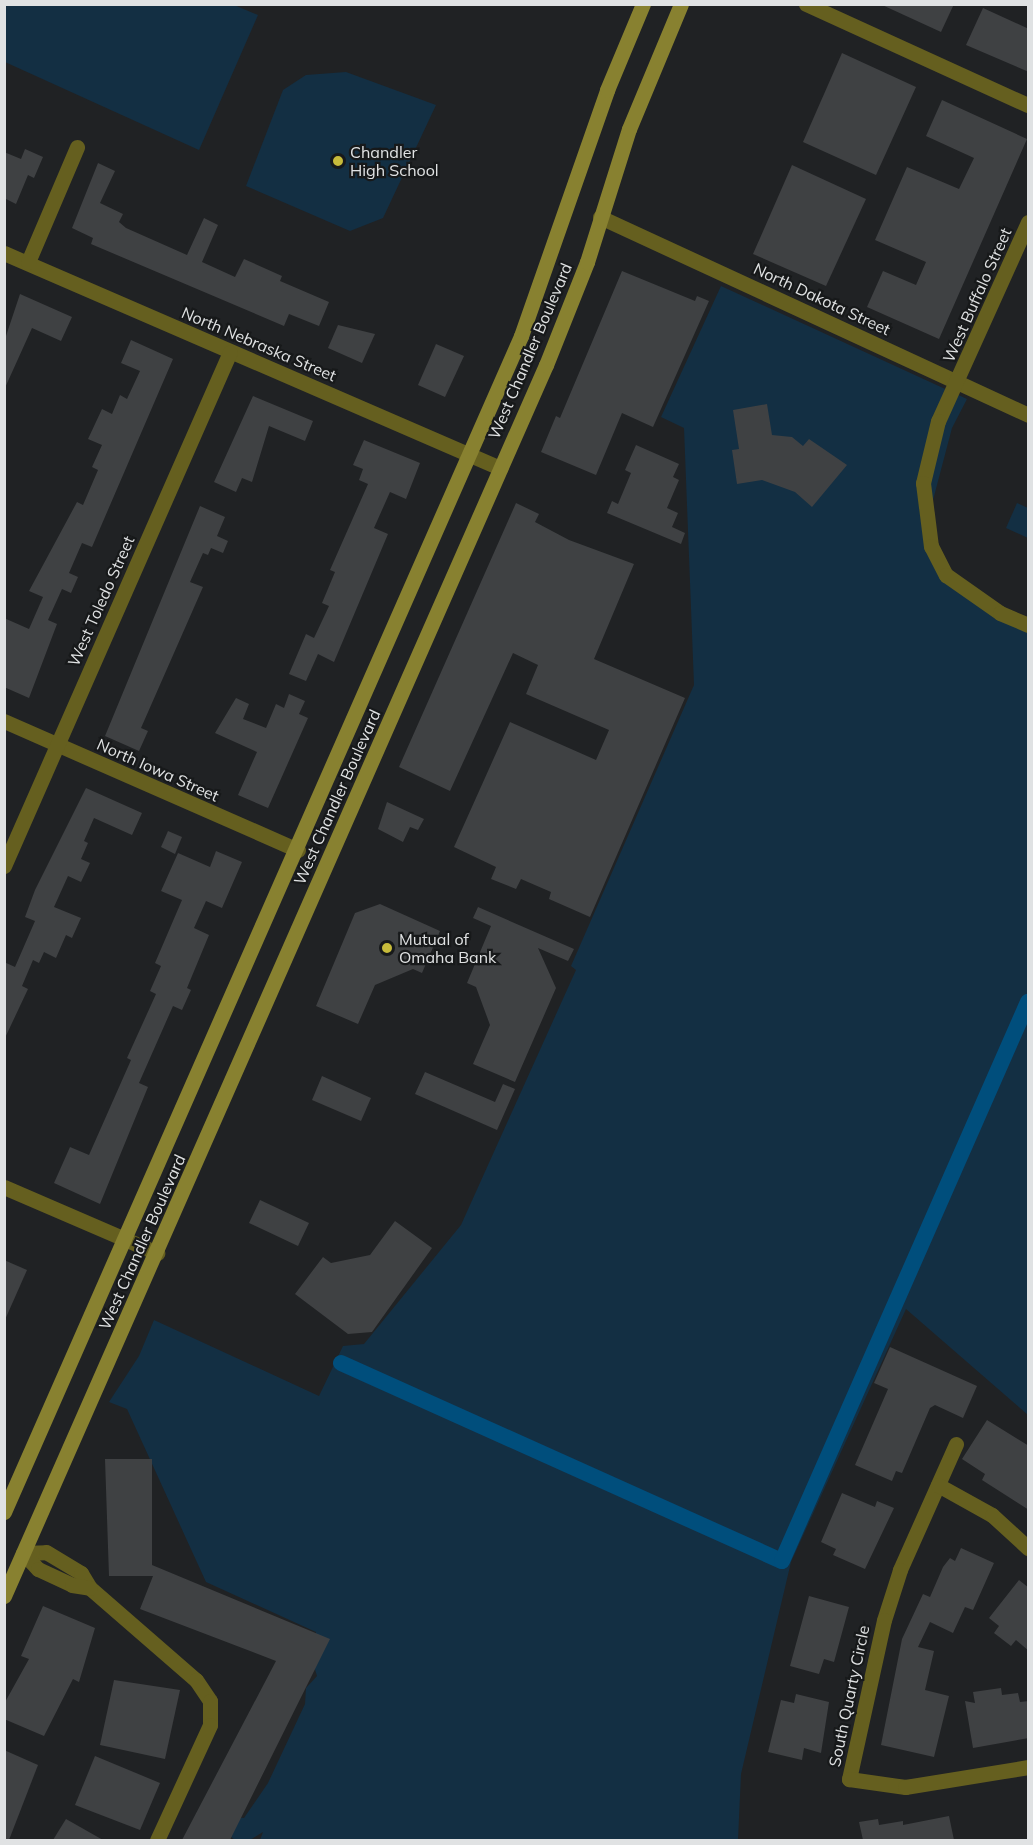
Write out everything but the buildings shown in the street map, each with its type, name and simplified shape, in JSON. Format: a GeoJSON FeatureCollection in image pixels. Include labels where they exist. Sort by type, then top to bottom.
{"type":"FeatureCollection","features":[{"type":"Feature","properties":{"kind":"main road","name":"West Chandler Boulevard"},"geometry":{"type":"LineString","coordinates":[[4,1512],[298,850],[532,311],[608,90],[643,4]]}},
{"type":"Feature","properties":{"kind":"main road","name":"West Chandler Boulevard"},"geometry":{"type":"LineString","coordinates":[[4,1596],[157,1253],[569,308],[636,109],[681,4]]}},
{"type":"Feature","properties":{"kind":"street"},"geometry":{"type":"LineString","coordinates":[[806,4],[1029,105]]}},
{"type":"Feature","properties":{"kind":"street"},"geometry":{"type":"LineString","coordinates":[[28,262],[78,147]]}},
{"type":"Feature","properties":{"kind":"street","name":"North Dakota Street"},"geometry":{"type":"LineString","coordinates":[[600,217],[1029,415]]}},
{"type":"Feature","properties":{"kind":"street","name":"West Buffalo Street"},"geometry":{"type":"LineString","coordinates":[[1029,222],[938,421],[923,483],[931,546],[946,574],[960,586],[1029,625]]}},
{"type":"Feature","properties":{"kind":"street","name":"North Nebraska Street"},"geometry":{"type":"LineString","coordinates":[[6,258],[28,262],[500,468]]}},
{"type":"Feature","properties":{"kind":"street","name":"West Toledo Street"},"geometry":{"type":"LineString","coordinates":[[4,866],[231,352]]}},
{"type":"Feature","properties":{"kind":"street","name":"North Iowa Street"},"geometry":{"type":"LineString","coordinates":[[4,722],[298,850]]}},
{"type":"Feature","properties":{"kind":"street"},"geometry":{"type":"LineString","coordinates":[[4,1188],[157,1253]]}},
{"type":"Feature","properties":{"kind":"street","name":"South Quarty Circle"},"geometry":{"type":"LineString","coordinates":[[956,1444],[900,1570],[884,1620],[849,1779],[905,1787],[1029,1767]]}},
{"type":"Feature","properties":{"kind":"street"},"geometry":{"type":"LineString","coordinates":[[938,1485],[992,1515],[1029,1548]]}},
{"type":"Feature","properties":{"kind":"street"},"geometry":{"type":"LineString","coordinates":[[23,1553],[46,1552],[81,1573],[90,1588],[196,1680],[210,1701],[210,1725],[157,1840]]}},
{"type":"Feature","properties":{"kind":"shaded area"},"geometry":{"type":"Polygon","coordinates":[[[5,5],[234,5],[258,15],[199,150],[5,62],[5,5]]]}},
{"type":"Feature","properties":{"kind":"shaded area"},"geometry":{"type":"Polygon","coordinates":[[[346,72],[436,105],[383,218],[350,231],[246,186],[283,90],[306,75],[346,72]]]}},
{"type":"Feature","properties":{"kind":"shaded area"},"geometry":{"type":"Polygon","coordinates":[[[721,286],[967,399],[952,428],[932,504],[931,546],[967,592],[1028,625],[1028,1415],[906,1309],[791,1562],[741,1774],[738,1840],[260,1840],[263,1832],[250,1840],[235,1840],[223,1831],[233,1817],[244,1818],[268,1783],[305,1704],[306,1688],[317,1676],[312,1659],[316,1632],[206,1582],[127,1409],[109,1402],[139,1356],[154,1320],[319,1396],[343,1346],[364,1344],[461,1225],[576,970],[571,966],[694,685],[684,428],[661,417],[721,286]]]}},
{"type":"Feature","properties":{"kind":"shaded area"},"geometry":{"type":"Polygon","coordinates":[[[1017,503],[1028,508],[1028,538],[1006,528],[1017,503]]]}},
{"type":"Feature","properties":{"kind":"waterway"},"geometry":{"type":"LineString","coordinates":[[341,1363],[782,1561],[1028,1002]]}},
{"type":"Feature","properties":{"kind":"place","name":"Chandler High School"},"geometry":{"type":"Point","coordinates":[338,161]}},
{"type":"Feature","properties":{"kind":"place","name":"Mutual of Omaha Bank"},"geometry":{"type":"Point","coordinates":[387,948]}}]}
